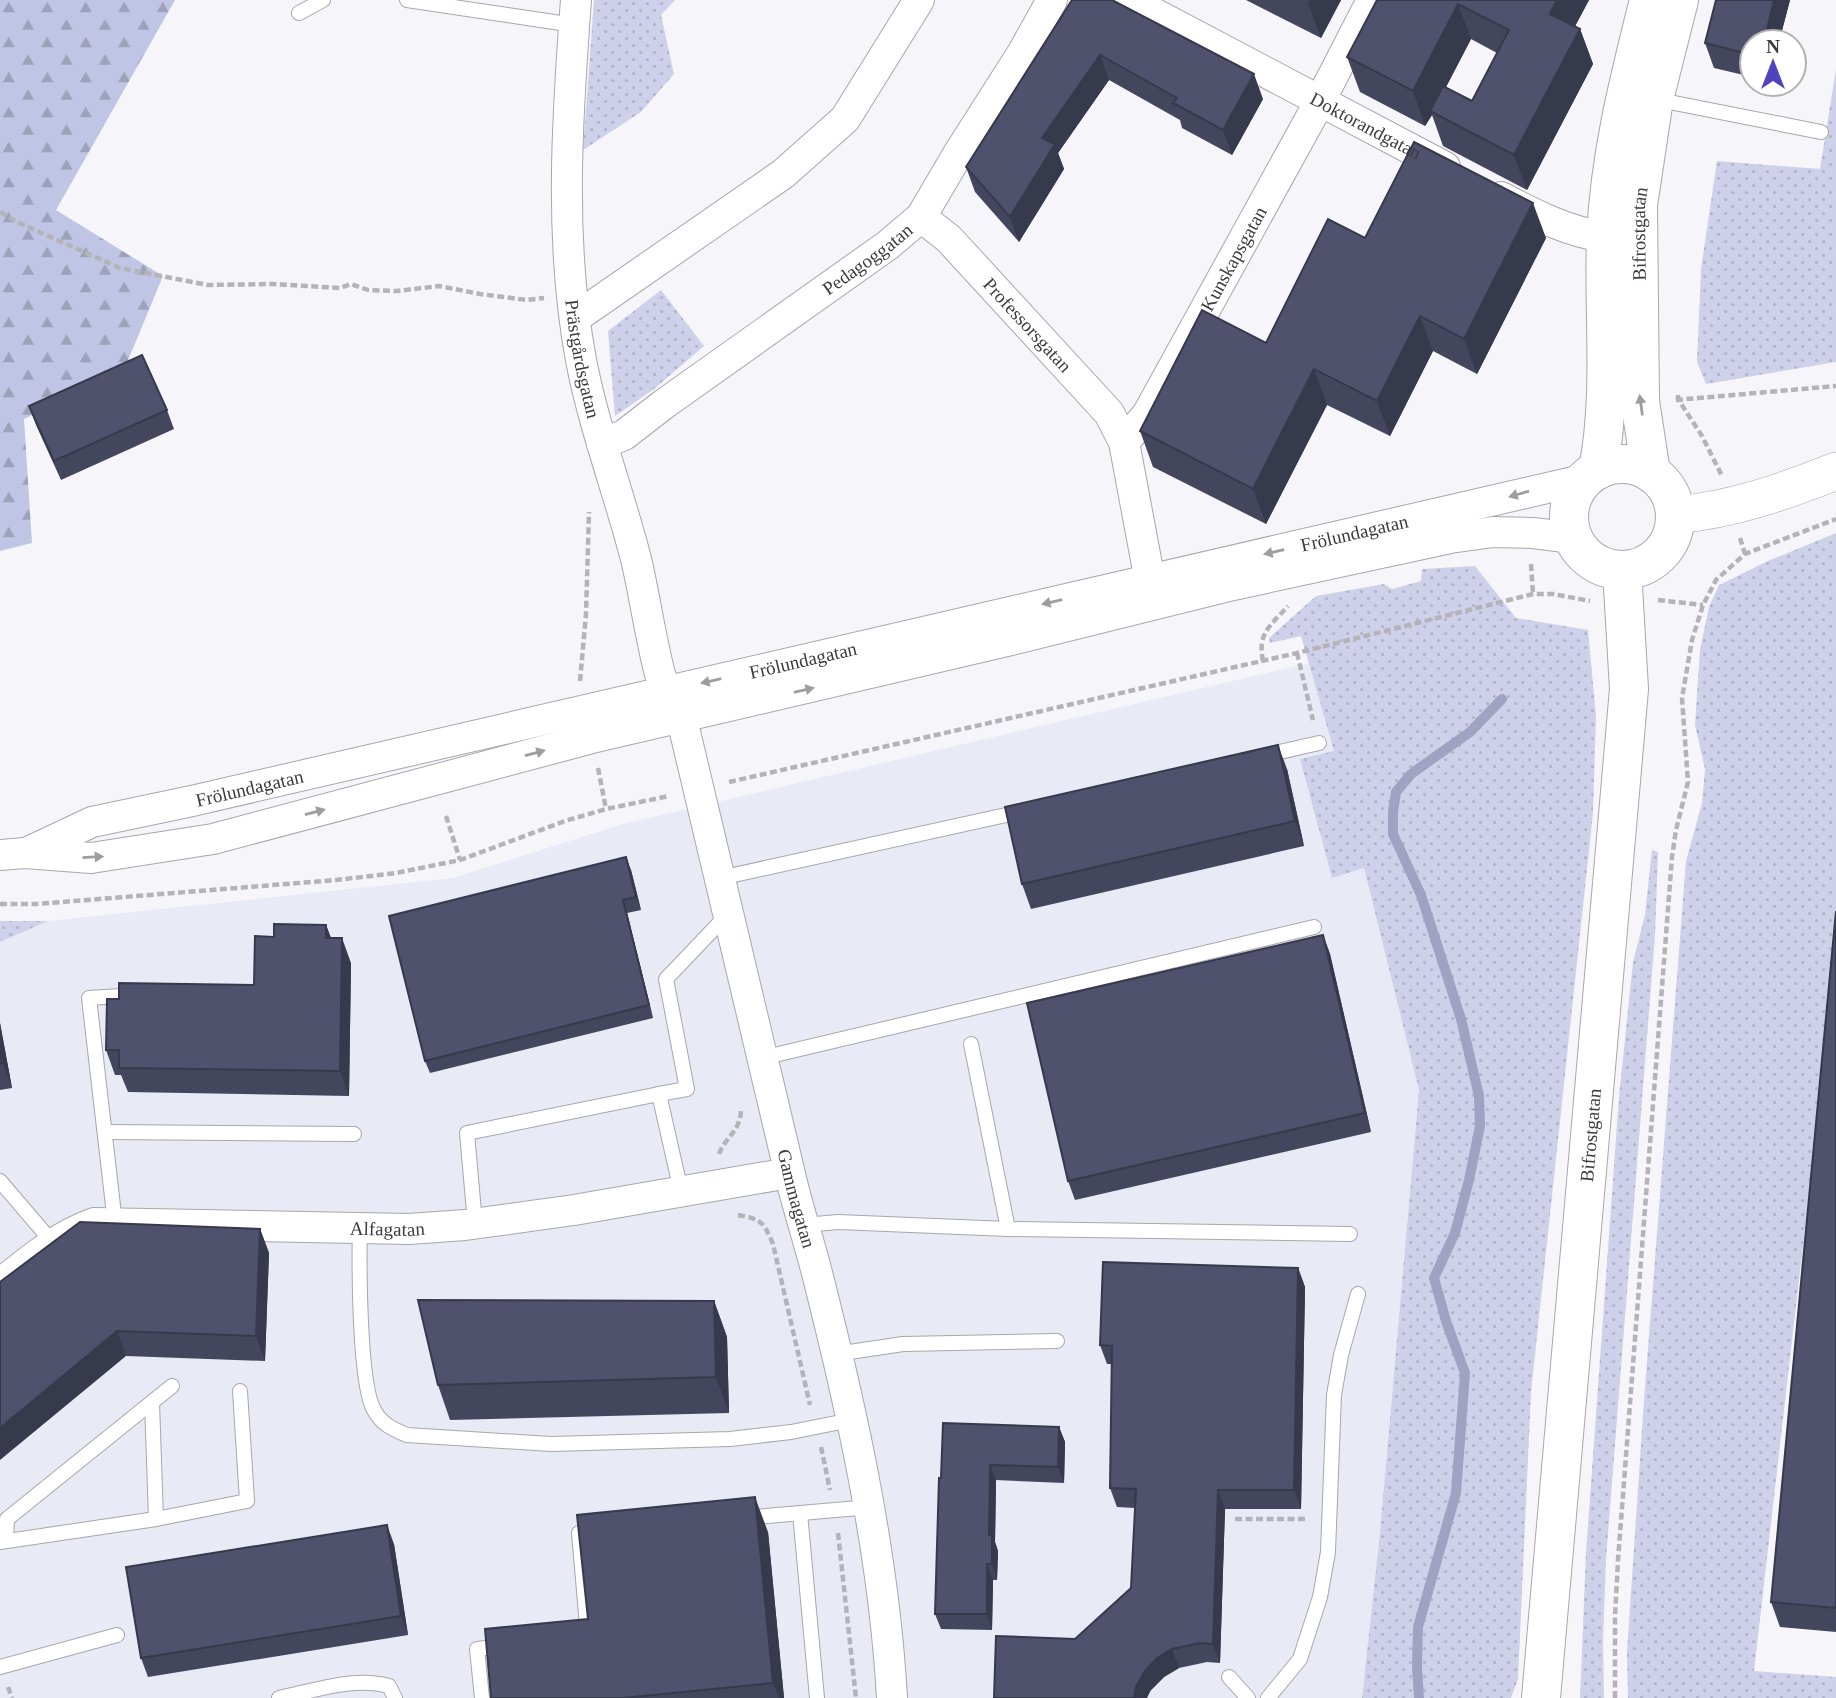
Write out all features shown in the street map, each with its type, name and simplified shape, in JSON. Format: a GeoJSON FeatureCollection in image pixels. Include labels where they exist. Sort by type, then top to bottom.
{"type":"FeatureCollection","features":[{"type":"Feature","properties":{"kind":"main road","name":"Bifrostgatan"},"geometry":{"type":"LineString","coordinates":[[1648,0],[1639,103],[1640,401],[1651,473],[1668,491],[1675,515]]}},
{"type":"Feature","properties":{"kind":"main road","name":"Bifrostgatan"},"geometry":{"type":"LineString","coordinates":[[1573,538],[1570,507],[1573,496],[1592,474],[1605,420],[1606,335],[1615,225],[1611,172],[1618,123],[1639,103],[1679,0]]}},
{"type":"Feature","properties":{"kind":"main road"},"geometry":{"type":"LineString","coordinates":[[1592,474],[1625,464],[1651,473]]}},
{"type":"Feature","properties":{"kind":"main road"},"geometry":{"type":"LineString","coordinates":[[1573,538],[1585,555],[1624,585],[1660,554],[1671,536],[1675,515]]}},
{"type":"Feature","properties":{"kind":"main road","name":"Bifrostgatan"},"geometry":{"type":"LineString","coordinates":[[1542,1698],[1629,689],[1624,585]]}},
{"type":"Feature","properties":{"kind":"street"},"geometry":{"type":"LineString","coordinates":[[574,307],[783,174],[845,119],[919,0]]}},
{"type":"Feature","properties":{"kind":"street","name":"Pedagoggatan"},"geometry":{"type":"LineString","coordinates":[[602,444],[624,435],[691,384],[888,245],[921,217],[1052,0]]}},
{"type":"Feature","properties":{"kind":"street","name":"Doktorandgatan"},"geometry":{"type":"LineString","coordinates":[[1129,0],[1511,202],[1554,222],[1594,236],[1615,225]]}},
{"type":"Feature","properties":{"kind":"street","name":"Kunskapsgatan"},"geometry":{"type":"LineString","coordinates":[[1125,442],[1147,415],[1320,101],[1372,0]]}},
{"type":"Feature","properties":{"kind":"street","name":"Prästgårdsgatan"},"geometry":{"type":"LineString","coordinates":[[575,12],[567,192],[574,307],[582,362],[602,444],[636,559],[660,673],[674,705]]}},
{"type":"Feature","properties":{"kind":"street","name":"Professorsgatan"},"geometry":{"type":"LineString","coordinates":[[921,217],[949,239],[1109,413],[1125,442]]}},
{"type":"Feature","properties":{"kind":"street"},"geometry":{"type":"LineString","coordinates":[[1125,442],[1152,592]]}},
{"type":"Feature","properties":{"kind":"street"},"geometry":{"type":"LineString","coordinates":[[1675,515],[1731,507],[1771,496],[1836,471]]}},
{"type":"Feature","properties":{"kind":"street","name":"Frölundagatan"},"geometry":{"type":"LineString","coordinates":[[12,854],[91,858],[213,839],[592,738],[674,705],[1152,592],[1592,474]]}},
{"type":"Feature","properties":{"kind":"street","name":"Frölundagatan"},"geometry":{"type":"LineString","coordinates":[[1152,592],[1493,533],[1533,533],[1573,538]]}},
{"type":"Feature","properties":{"kind":"street","name":"Frölundagatan"},"geometry":{"type":"LineString","coordinates":[[12,854],[92,822],[585,709],[674,705]]}},
{"type":"Feature","properties":{"kind":"street","name":"Gammagatan"},"geometry":{"type":"LineString","coordinates":[[674,705],[699,789],[789,1173],[851,1420],[870,1507],[890,1655],[892,1698]]}},
{"type":"Feature","properties":{"kind":"street","name":"Alfagatan"},"geometry":{"type":"LineString","coordinates":[[0,1284],[71,1231],[94,1223],[410,1229],[475,1223],[789,1173]]}},
{"type":"Feature","properties":{"kind":"lane"},"geometry":{"type":"LineString","coordinates":[[299,13],[323,0]]}},
{"type":"Feature","properties":{"kind":"lane"},"geometry":{"type":"LineString","coordinates":[[407,0],[575,12]]}},
{"type":"Feature","properties":{"kind":"lane"},"geometry":{"type":"LineString","coordinates":[[1664,0],[1639,103],[1821,132]]}},
{"type":"Feature","properties":{"kind":"lane"},"geometry":{"type":"LineString","coordinates":[[1615,225],[1626,187]]}},
{"type":"Feature","properties":{"kind":"lane"},"geometry":{"type":"LineString","coordinates":[[1606,335],[1621,298]]}},
{"type":"Feature","properties":{"kind":"lane"},"geometry":{"type":"LineString","coordinates":[[1252,758],[1319,743]]}},
{"type":"Feature","properties":{"kind":"lane"},"geometry":{"type":"LineString","coordinates":[[720,878],[1041,807]]}},
{"type":"Feature","properties":{"kind":"lane"},"geometry":{"type":"LineString","coordinates":[[475,1223],[467,1133],[687,1089],[666,979],[728,914]]}},
{"type":"Feature","properties":{"kind":"lane"},"geometry":{"type":"LineString","coordinates":[[762,1058],[1314,927]]}},
{"type":"Feature","properties":{"kind":"lane"},"geometry":{"type":"LineString","coordinates":[[115,1223],[89,998],[155,993]]}},
{"type":"Feature","properties":{"kind":"lane"},"geometry":{"type":"LineString","coordinates":[[971,1044],[1009,1229]]}},
{"type":"Feature","properties":{"kind":"lane"},"geometry":{"type":"LineString","coordinates":[[659,1094],[681,1191]]}},
{"type":"Feature","properties":{"kind":"lane"},"geometry":{"type":"LineString","coordinates":[[106,1132],[354,1134]]}},
{"type":"Feature","properties":{"kind":"lane"},"geometry":{"type":"LineString","coordinates":[[0,1181],[53,1243]]}},
{"type":"Feature","properties":{"kind":"lane"},"geometry":{"type":"LineString","coordinates":[[804,1226],[838,1222],[1009,1229],[1350,1234]]}},
{"type":"Feature","properties":{"kind":"lane"},"geometry":{"type":"LineString","coordinates":[[360,1228],[359,1258],[366,1375],[373,1409],[387,1427],[407,1435],[551,1444],[730,1439],[851,1420]]}},
{"type":"Feature","properties":{"kind":"lane"},"geometry":{"type":"LineString","coordinates":[[1268,1698],[1300,1659],[1320,1597],[1328,1552],[1334,1395],[1341,1355],[1358,1294]]}},
{"type":"Feature","properties":{"kind":"lane"},"geometry":{"type":"LineString","coordinates":[[836,1354],[903,1344],[1057,1341]]}},
{"type":"Feature","properties":{"kind":"lane"},"geometry":{"type":"LineString","coordinates":[[172,1387],[7,1520],[3,1542],[156,1520],[247,1501],[240,1391]]}},
{"type":"Feature","properties":{"kind":"lane"},"geometry":{"type":"LineString","coordinates":[[152,1402],[156,1520]]}},
{"type":"Feature","properties":{"kind":"lane"},"geometry":{"type":"LineString","coordinates":[[731,1519],[870,1507]]}},
{"type":"Feature","properties":{"kind":"lane"},"geometry":{"type":"LineString","coordinates":[[800,1513],[817,1698]]}},
{"type":"Feature","properties":{"kind":"lane"},"geometry":{"type":"LineString","coordinates":[[575,1640],[589,1639],[579,1533],[607,1531]]}},
{"type":"Feature","properties":{"kind":"lane"},"geometry":{"type":"LineString","coordinates":[[0,1667],[117,1634]]}},
{"type":"Feature","properties":{"kind":"lane"},"geometry":{"type":"LineString","coordinates":[[482,1698],[477,1649],[519,1645]]}},
{"type":"Feature","properties":{"kind":"lane"},"geometry":{"type":"LineString","coordinates":[[1229,1677],[1248,1698]]}},
{"type":"Feature","properties":{"kind":"lane"},"geometry":{"type":"LineString","coordinates":[[279,1698],[376,1682],[389,1686],[395,1698]]}},
{"type":"Feature","properties":{"kind":"path"},"geometry":{"type":"LineString","coordinates":[[0,212],[120,268],[208,285],[273,284],[340,288],[351,284],[368,290],[397,291],[439,286],[480,295],[574,307]]}},
{"type":"Feature","properties":{"kind":"path"},"geometry":{"type":"LineString","coordinates":[[1677,388],[1678,400],[1836,386]]}},
{"type":"Feature","properties":{"kind":"path"},"geometry":{"type":"LineString","coordinates":[[585,709],[579,678],[586,614],[588,499]]}},
{"type":"Feature","properties":{"kind":"path"},"geometry":{"type":"LineString","coordinates":[[1615,1698],[1616,1593],[1674,843],[1688,782],[1682,698],[1692,640],[1703,605],[1716,580],[1745,554],[1836,519]]}},
{"type":"Feature","properties":{"kind":"path"},"geometry":{"type":"LineString","coordinates":[[1533,533],[1533,594]]}},
{"type":"Feature","properties":{"kind":"path"},"geometry":{"type":"LineString","coordinates":[[0,904],[37,904],[396,873],[460,860],[606,808],[1297,653],[1533,594],[1553,594],[1585,601],[1624,585],[1662,600],[1703,605]]}},
{"type":"Feature","properties":{"kind":"path"},"geometry":{"type":"LineString","coordinates":[[1297,653],[1319,743]]}},
{"type":"Feature","properties":{"kind":"path"},"geometry":{"type":"LineString","coordinates":[[592,738],[606,808]]}},
{"type":"Feature","properties":{"kind":"path"},"geometry":{"type":"LineString","coordinates":[[668,796],[671,809]]}},
{"type":"Feature","properties":{"kind":"path"},"geometry":{"type":"LineString","coordinates":[[446,816],[460,860]]}},
{"type":"Feature","properties":{"kind":"path"},"geometry":{"type":"LineString","coordinates":[[740,1100],[739,1123],[719,1154],[725,1206],[732,1213],[765,1224],[773,1244],[835,1510],[856,1698]]}},
{"type":"Feature","properties":{"kind":"path"},"geometry":{"type":"LineString","coordinates":[[1235,1519],[1330,1520]]}},
{"type":"Feature","properties":{"kind":"shaded area"},"geometry":{"type":"Polygon","coordinates":[[[594,0],[675,0],[661,15],[674,74],[641,112],[583,150],[594,0]]]}},
{"type":"Feature","properties":{"kind":"shaded area"},"geometry":{"type":"Polygon","coordinates":[[[1836,69],[1836,362],[1706,384],[1697,362],[1701,269],[1717,161],[1820,169],[1836,69]]]}},
{"type":"Feature","properties":{"kind":"shaded area"},"geometry":{"type":"Polygon","coordinates":[[[661,290],[704,346],[654,389],[615,416],[608,331],[661,290]]]}},
{"type":"Feature","properties":{"kind":"shaded area"},"geometry":{"type":"Polygon","coordinates":[[[1836,533],[1836,958],[1754,1671],[1836,1677],[1836,1698],[1628,1698],[1627,1652],[1644,1400],[1686,861],[1702,803],[1705,769],[1695,725],[1700,650],[1709,607],[1719,585],[1836,533]]]}},
{"type":"Feature","properties":{"kind":"shaded area"},"geometry":{"type":"Polygon","coordinates":[[[1475,566],[1516,618],[1588,630],[1596,716],[1593,813],[1531,1392],[1518,1679],[1511,1698],[1362,1698],[1380,1532],[1419,1090],[1364,868],[1332,878],[1300,759],[1334,751],[1301,636],[1270,643],[1269,638],[1316,596],[1384,584],[1392,589],[1421,581],[1422,569],[1475,566]]]}},
{"type":"Feature","properties":{"kind":"shaded area"},"geometry":{"type":"Polygon","coordinates":[[[1309,663],[1334,752],[1300,759],[1332,878],[1364,868],[1419,1090],[1380,1532],[1362,1698],[0,1698],[0,942],[48,921],[453,878],[623,824],[1309,663]]]}},
{"type":"Feature","properties":{"kind":"shaded area"},"geometry":{"type":"Polygon","coordinates":[[[1652,850],[1658,852],[1655,935],[1606,1559],[1604,1698],[1580,1698],[1586,1553],[1619,1097],[1633,962],[1645,915],[1652,850]]]}},
{"type":"Feature","properties":{"kind":"shaded area"},"geometry":{"type":"Polygon","coordinates":[[[0,921],[48,921],[0,942],[0,921]]]}},
{"type":"Feature","properties":{"kind":"green space"},"geometry":{"type":"Polygon","coordinates":[[[0,0],[175,0],[56,210],[163,276],[124,370],[24,419],[32,543],[0,551],[0,0]]]}},
{"type":"Feature","properties":{"kind":"building"},"geometry":{"type":"Polygon","coordinates":[[[1072,0],[1112,0],[1254,74],[1223,130],[1173,103],[1177,98],[1100,55],[1042,138],[1055,144],[1010,217],[966,167],[1072,0]]]}},
{"type":"Feature","properties":{"kind":"building"},"geometry":{"type":"Polygon","coordinates":[[[1377,0],[1557,0],[1550,14],[1580,29],[1514,155],[1430,111],[1443,86],[1472,101],[1509,30],[1458,4],[1413,91],[1347,57],[1377,0]]]}},
{"type":"Feature","properties":{"kind":"building"},"geometry":{"type":"Polygon","coordinates":[[[1716,0],[1774,0],[1767,28],[1738,28],[1738,51],[1705,43],[1716,0]]]}},
{"type":"Feature","properties":{"kind":"building"},"geometry":{"type":"Polygon","coordinates":[[[1414,142],[1533,203],[1464,339],[1420,316],[1377,401],[1314,369],[1253,489],[1140,431],[1202,310],[1266,343],[1328,219],[1365,238],[1414,142]]]}},
{"type":"Feature","properties":{"kind":"building"},"geometry":{"type":"Polygon","coordinates":[[[142,355],[167,410],[54,461],[29,406],[142,355]]]}},
{"type":"Feature","properties":{"kind":"building"},"geometry":{"type":"Polygon","coordinates":[[[1278,745],[1295,821],[1022,884],[1005,807],[1278,745]]]}},
{"type":"Feature","properties":{"kind":"building"},"geometry":{"type":"Polygon","coordinates":[[[626,857],[636,897],[623,900],[649,1005],[425,1061],[389,916],[626,857]]]}},
{"type":"Feature","properties":{"kind":"building"},"geometry":{"type":"Polygon","coordinates":[[[1836,911],[1836,1608],[1771,1602],[1836,911]]]}},
{"type":"Feature","properties":{"kind":"building"},"geometry":{"type":"Polygon","coordinates":[[[274,924],[326,925],[326,938],[342,938],[340,1071],[119,1068],[119,1050],[106,1050],[107,999],[119,999],[119,983],[254,985],[255,936],[274,937],[274,924]]]}},
{"type":"Feature","properties":{"kind":"building"},"geometry":{"type":"Polygon","coordinates":[[[1323,935],[1365,1113],[1068,1181],[1027,1003],[1323,935]]]}},
{"type":"Feature","properties":{"kind":"building"},"geometry":{"type":"Polygon","coordinates":[[[80,1222],[260,1229],[256,1336],[117,1331],[0,1428],[0,1282],[80,1222]]]}},
{"type":"Feature","properties":{"kind":"building"},"geometry":{"type":"Polygon","coordinates":[[[1103,1262],[1298,1268],[1294,1490],[1218,1490],[1213,1644],[1200,1643],[1172,1649],[1157,1658],[1144,1672],[1134,1698],[994,1698],[996,1636],[1075,1639],[1131,1588],[1136,1489],[1110,1488],[1112,1346],[1100,1345],[1103,1262]]]}},
{"type":"Feature","properties":{"kind":"building"},"geometry":{"type":"Polygon","coordinates":[[[418,1300],[714,1301],[716,1377],[438,1385],[418,1300]]]}},
{"type":"Feature","properties":{"kind":"building"},"geometry":{"type":"Polygon","coordinates":[[[943,1423],[1059,1427],[1058,1467],[990,1465],[989,1535],[992,1535],[992,1564],[987,1564],[987,1614],[935,1614],[943,1423]]]}},
{"type":"Feature","properties":{"kind":"building"},"geometry":{"type":"Polygon","coordinates":[[[755,1497],[773,1683],[623,1698],[491,1698],[485,1629],[588,1619],[577,1515],[755,1497]]]}},
{"type":"Feature","properties":{"kind":"building"},"geometry":{"type":"Polygon","coordinates":[[[387,1525],[401,1616],[141,1658],[126,1567],[387,1525]]]}},
{"type":"Feature","properties":{"kind":"waterway"},"geometry":{"type":"LineString","coordinates":[[1419,1698],[1418,1627],[1456,1493],[1465,1373],[1434,1278],[1455,1233],[1480,1126],[1479,1096],[1461,1019],[1421,895],[1393,834],[1393,812],[1396,792],[1411,774],[1470,732],[1502,699]]}}]}
